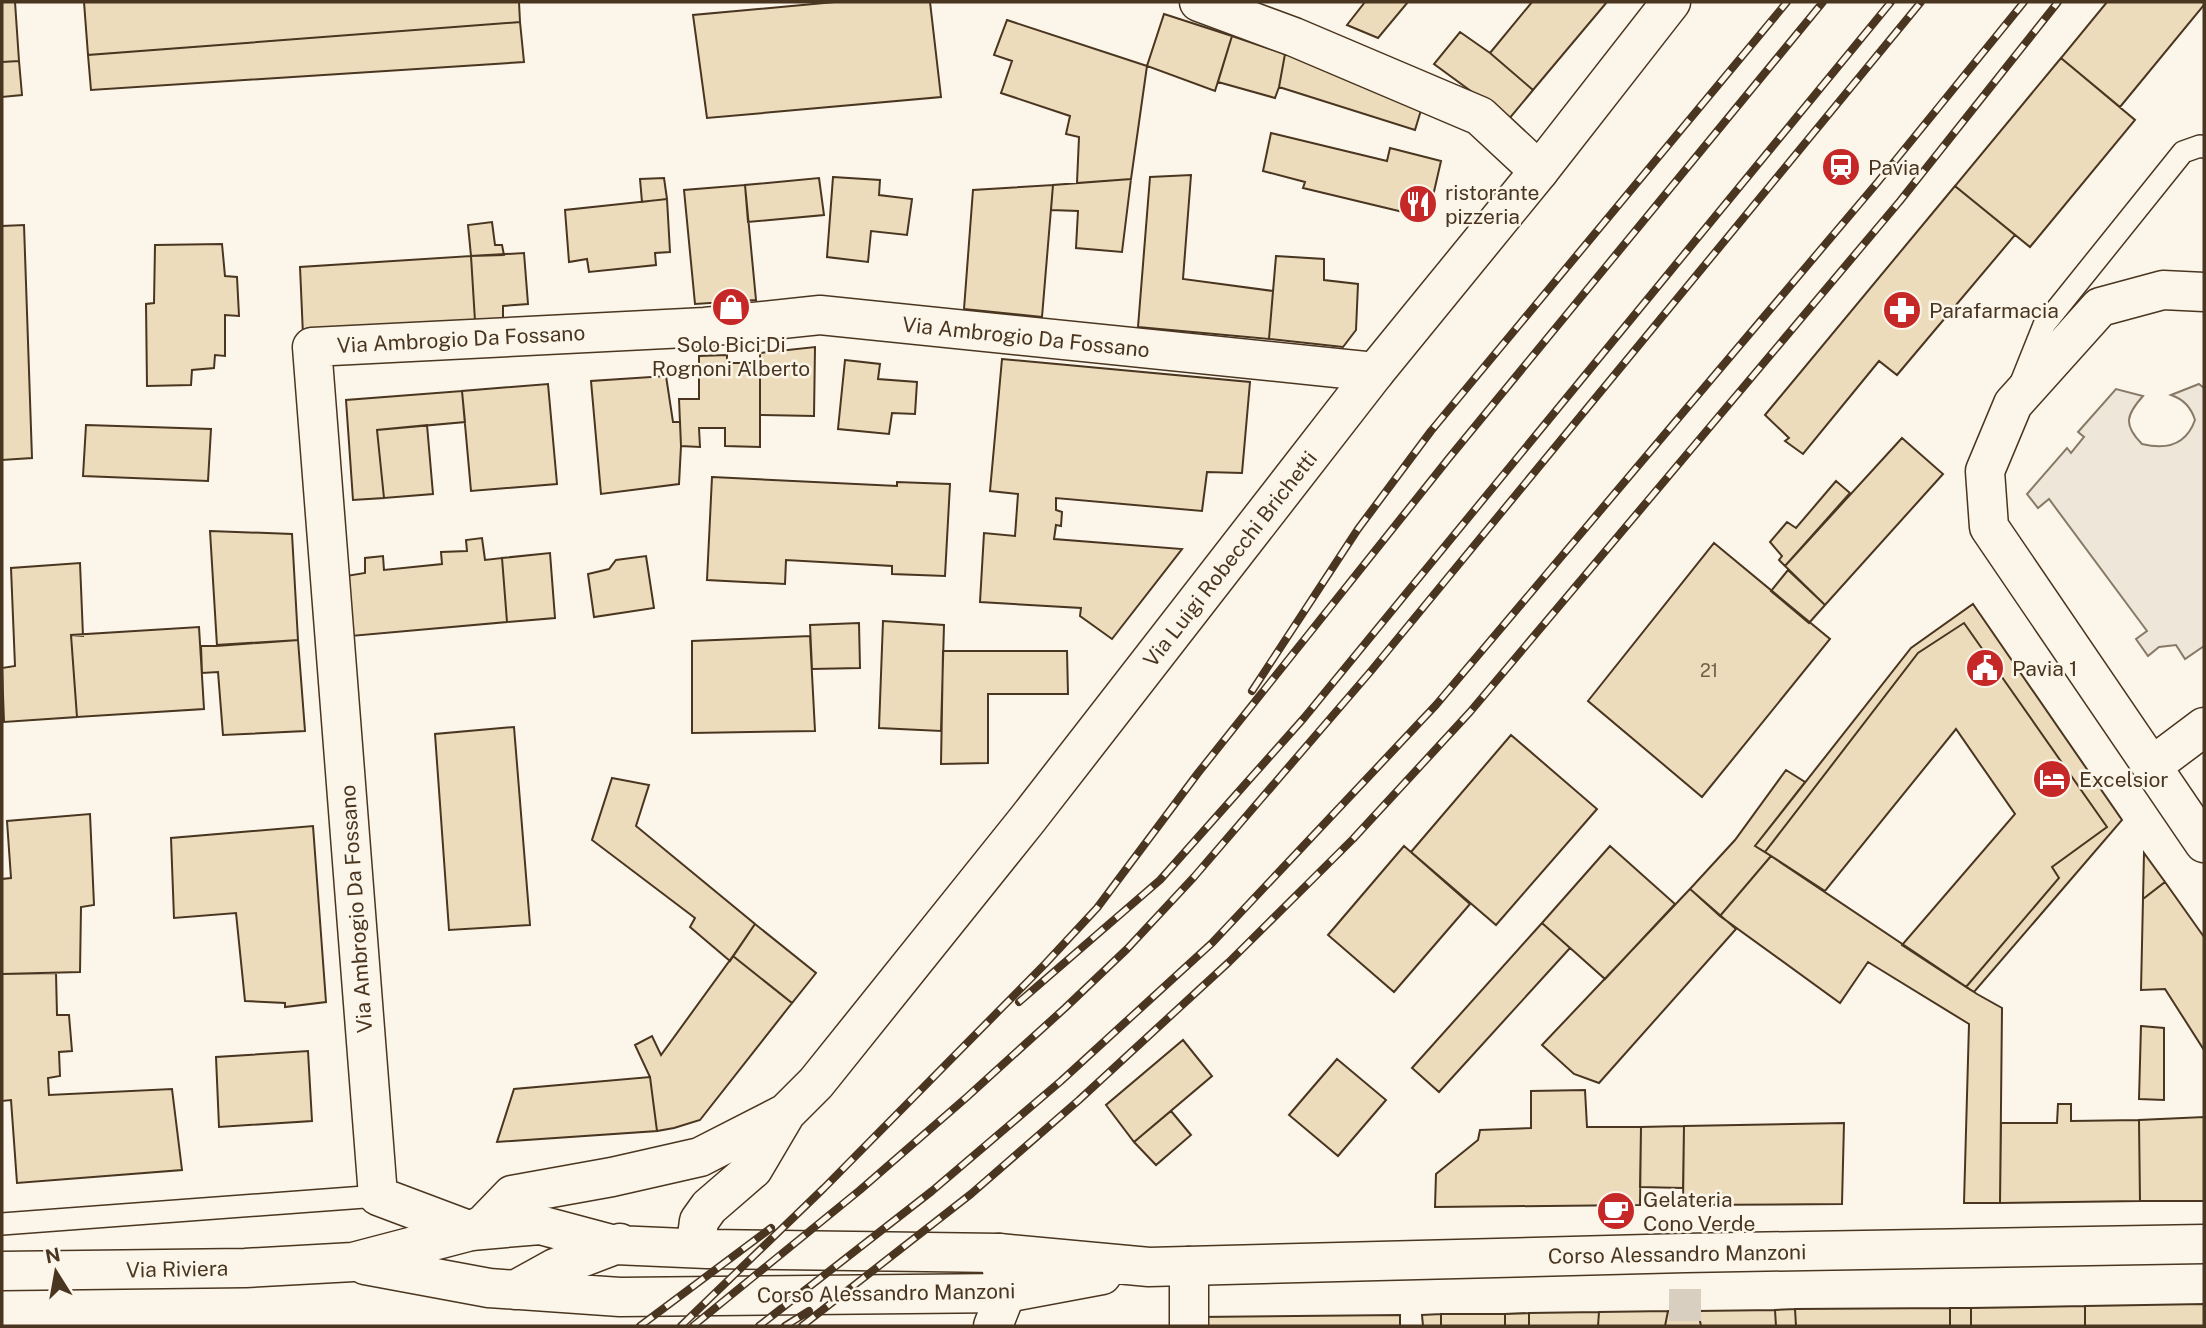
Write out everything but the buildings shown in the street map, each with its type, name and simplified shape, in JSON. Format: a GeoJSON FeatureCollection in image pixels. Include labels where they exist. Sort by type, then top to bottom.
{"type":"FeatureCollection","features":[{"type":"Feature","properties":{"kind":"street"},"geometry":{"type":"LineString","coordinates":[[1199,2],[1266,13],[1480,116],[1539,171]]}},
{"type":"Feature","properties":{"kind":"street","name":"Via Luigi Robecchi Brichetti"},"geometry":{"type":"LineString","coordinates":[[615,1245],[709,1207],[753,1169],[786,1113],[816,1083],[1027,820],[1375,372],[1539,171],[1671,2]]}},
{"type":"Feature","properties":{"kind":"street"},"geometry":{"type":"LineString","coordinates":[[2204,292],[2163,290],[2100,307],[2013,404],[1985,471],[1989,527],[2204,843]]}},
{"type":"Feature","properties":{"kind":"street","name":"Via Ambrogio Da Fossano"},"geometry":{"type":"LineString","coordinates":[[378,1196],[312,346],[705,327],[820,315],[1375,372]]}},
{"type":"Feature","properties":{"kind":"street"},"geometry":{"type":"LineString","coordinates":[[2152,766],[2204,727]]}},
{"type":"Feature","properties":{"kind":"street","name":"Via Luigi Robecchi Brichetti"},"geometry":{"type":"LineString","coordinates":[[700,1157],[786,1113]]}},
{"type":"Feature","properties":{"kind":"street","name":"Via Riviera"},"geometry":{"type":"LineString","coordinates":[[378,1196],[471,1231],[484,1224],[512,1195],[612,1177],[700,1157]]}},
{"type":"Feature","properties":{"kind":"street"},"geometry":{"type":"LineString","coordinates":[[707,1249],[697,1236],[699,1221],[709,1207]]}},
{"type":"Feature","properties":{"kind":"street","name":"Via Riviera"},"geometry":{"type":"LineString","coordinates":[[2,1271],[245,1268],[353,1262],[471,1231],[540,1225],[615,1245],[707,1249]]}},
{"type":"Feature","properties":{"kind":"street"},"geometry":{"type":"LineString","coordinates":[[471,1231],[473,1263],[502,1289]]}},
{"type":"Feature","properties":{"kind":"street","name":"Corso Alessandro Manzoni"},"geometry":{"type":"LineString","coordinates":[[707,1249],[999,1253],[1149,1267],[2204,1244]]}},
{"type":"Feature","properties":{"kind":"street","name":"Via Riviera"},"geometry":{"type":"LineString","coordinates":[[502,1289],[615,1245]]}},
{"type":"Feature","properties":{"kind":"street"},"geometry":{"type":"LineString","coordinates":[[999,1253],[1000,1310]]}},
{"type":"Feature","properties":{"kind":"street","name":"Via Riviera"},"geometry":{"type":"LineString","coordinates":[[353,1262],[502,1289],[620,1297]]}},
{"type":"Feature","properties":{"kind":"street"},"geometry":{"type":"LineString","coordinates":[[1189,1266],[1189,1326]]}},
{"type":"Feature","properties":{"kind":"street","name":"Corso Alessandro Manzoni"},"geometry":{"type":"LineString","coordinates":[[620,1297],[1000,1310],[1149,1267]]}},
{"type":"Feature","properties":{"kind":"lane"},"geometry":{"type":"LineString","coordinates":[[2013,404],[2044,326],[2183,152],[2204,147]]}},
{"type":"Feature","properties":{"kind":"lane"},"geometry":{"type":"LineString","coordinates":[[2,1224],[378,1196]]}},
{"type":"Feature","properties":{"kind":"shaded area"},"geometry":{"type":"Polygon","coordinates":[[[2199,384],[2204,388],[2204,646],[2185,659],[2176,645],[2159,647],[2148,656],[2136,639],[2147,631],[2049,499],[2038,508],[2027,494],[2067,448],[2071,453],[2084,437],[2078,432],[2116,389],[2143,396],[2129,420],[2132,431],[2142,444],[2167,446],[2181,440],[2195,420],[2186,404],[2171,395],[2199,384]]]}},
{"type":"Feature","properties":{"kind":"tunnel"},"geometry":{"type":"LineString","coordinates":[[1685,1289],[1685,1326]]}},
{"type":"Feature","properties":{"kind":"railway"},"geometry":{"type":"LineString","coordinates":[[1252,691],[1358,529],[1431,431],[1787,2]]}},
{"type":"Feature","properties":{"kind":"railway"},"geometry":{"type":"LineString","coordinates":[[681,1326],[824,1188],[1097,908],[1198,773],[1449,458],[1823,2]]}},
{"type":"Feature","properties":{"kind":"railway"},"geometry":{"type":"LineString","coordinates":[[1019,1002],[1160,880],[1304,718],[1891,2]]}},
{"type":"Feature","properties":{"kind":"railway"},"geometry":{"type":"LineString","coordinates":[[693,1326],[860,1190],[967,1097],[1127,949],[1194,877],[1371,671],[1921,2]]}},
{"type":"Feature","properties":{"kind":"railway"},"geometry":{"type":"LineString","coordinates":[[759,1326],[932,1191],[1061,1081],[1212,943],[1436,705],[1877,183],[2024,2]]}},
{"type":"Feature","properties":{"kind":"railway"},"geometry":{"type":"LineString","coordinates":[[802,1326],[971,1194],[1079,1100],[1229,962],[1353,839],[1470,712],[1900,201],[2058,2]]}},
{"type":"Feature","properties":{"kind":"railway"},"geometry":{"type":"LineString","coordinates":[[640,1326],[771,1228]]}},
{"type":"Feature","properties":{"kind":"railway"},"geometry":{"type":"LineString","coordinates":[[785,1326],[809,1311]]}},
{"type":"Feature","properties":{"kind":"place","name":"Pavia"},"geometry":{"type":"Point","coordinates":[1841,167]}},
{"type":"Feature","properties":{"kind":"place","name":"ristorante pizzeria"},"geometry":{"type":"Point","coordinates":[1418,204]}},
{"type":"Feature","properties":{"kind":"place","name":"Solo Bici Di Rognoni Alberto"},"geometry":{"type":"Point","coordinates":[731,307]}},
{"type":"Feature","properties":{"kind":"place","name":"Parafarmacia"},"geometry":{"type":"Point","coordinates":[1902,310]}},
{"type":"Feature","properties":{"kind":"place","name":"Pavia 1"},"geometry":{"type":"Point","coordinates":[1985,668]}},
{"type":"Feature","properties":{"kind":"place","name":"Excelsior"},"geometry":{"type":"Point","coordinates":[2052,779]}},
{"type":"Feature","properties":{"kind":"place","name":"Gelateria Cono Verde"},"geometry":{"type":"Point","coordinates":[1616,1211]}}]}
